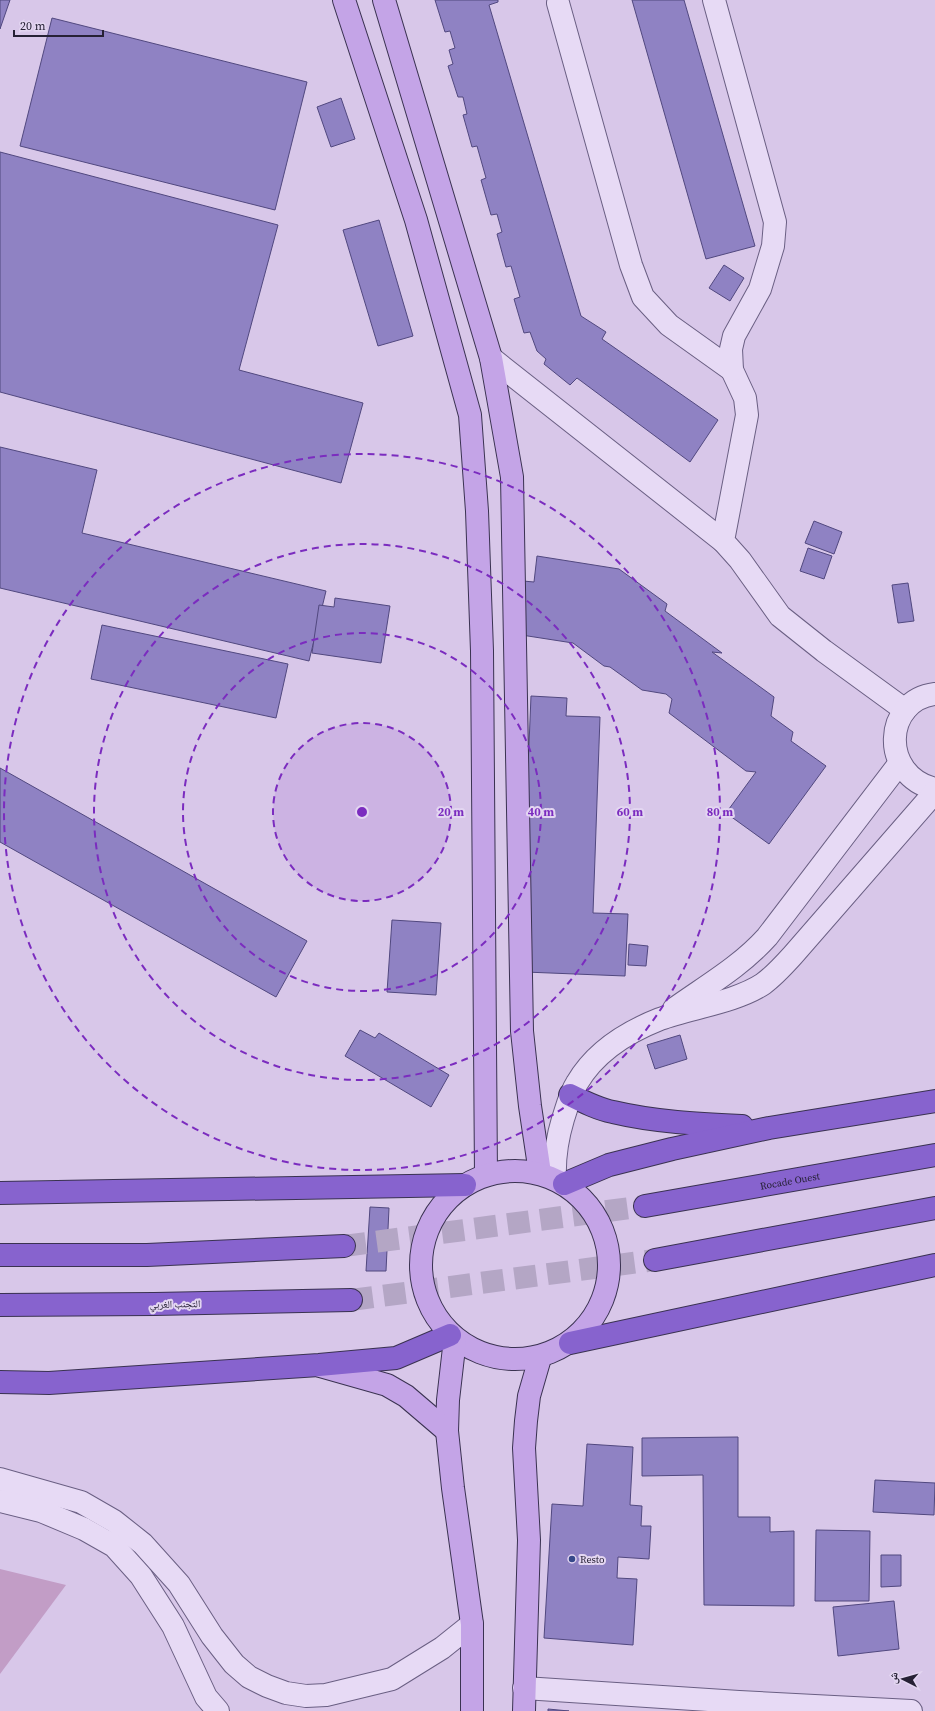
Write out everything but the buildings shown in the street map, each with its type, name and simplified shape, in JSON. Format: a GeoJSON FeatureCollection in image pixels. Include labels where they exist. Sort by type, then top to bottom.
{"type":"FeatureCollection","features":[{"type":"Feature","properties":{"kind":"highway"},"geometry":{"type":"LineString","coordinates":[[570,1095],[595,1106],[629,1115],[671,1121],[769,1128]]}},
{"type":"Feature","properties":{"kind":"highway"},"geometry":{"type":"LineString","coordinates":[[553,1179],[593,1170],[627,1159],[769,1128],[935,1101]]}},
{"type":"Feature","properties":{"kind":"highway","name":"Rocade Ouest"},"geometry":{"type":"LineString","coordinates":[[645,1206],[935,1155]]}},
{"type":"Feature","properties":{"kind":"highway"},"geometry":{"type":"LineString","coordinates":[[0,1193],[465,1185]]}},
{"type":"Feature","properties":{"kind":"highway"},"geometry":{"type":"LineString","coordinates":[[654,1260],[935,1208]]}},
{"type":"Feature","properties":{"kind":"highway"},"geometry":{"type":"LineString","coordinates":[[0,1255],[147,1255],[344,1246]]}},
{"type":"Feature","properties":{"kind":"highway"},"geometry":{"type":"LineString","coordinates":[[570,1343],[935,1265]]}},
{"type":"Feature","properties":{"kind":"highway","name":"التجنب الغربي"},"geometry":{"type":"LineString","coordinates":[[0,1305],[351,1300]]}},
{"type":"Feature","properties":{"kind":"highway"},"geometry":{"type":"LineString","coordinates":[[0,1382],[49,1384],[319,1365],[396,1358],[453,1337]]}},
{"type":"Feature","properties":{"kind":"main road"},"geometry":{"type":"LineString","coordinates":[[344,0],[416,220],[470,415],[477,511],[482,651],[486,1175]]}},
{"type":"Feature","properties":{"kind":"main road"},"geometry":{"type":"LineString","coordinates":[[384,0],[491,358],[512,477],[522,1031],[530,1106],[553,1179]]}},
{"type":"Feature","properties":{"kind":"main road"},"geometry":{"type":"LineString","coordinates":[[504,1171],[522,1171],[553,1179],[588,1204],[604,1231],[610,1262],[606,1293],[592,1321],[570,1343],[556,1352],[540,1358],[510,1360],[481,1354],[453,1337],[433,1312],[423,1285],[421,1256],[428,1228],[444,1204],[465,1185],[486,1175],[504,1171]]}},
{"type":"Feature","properties":{"kind":"main road"},"geometry":{"type":"LineString","coordinates":[[453,1337],[447,1431],[453,1488],[472,1624],[472,1711]]}},
{"type":"Feature","properties":{"kind":"main road"},"geometry":{"type":"LineString","coordinates":[[524,1711],[529,1540],[524,1448],[529,1396],[540,1358]]}},
{"type":"Feature","properties":{"kind":"main road"},"geometry":{"type":"LineString","coordinates":[[319,1365],[387,1385],[406,1396],[447,1431]]}},
{"type":"Feature","properties":{"kind":"street"},"geometry":{"type":"LineString","coordinates":[[714,0],[775,222],[773,246],[760,289],[734,336],[731,349],[732,370],[745,398],[747,415],[723,541]]}},
{"type":"Feature","properties":{"kind":"street"},"geometry":{"type":"LineString","coordinates":[[558,3],[631,265],[643,297],[669,325],[732,370]]}},
{"type":"Feature","properties":{"kind":"street"},"geometry":{"type":"LineString","coordinates":[[491,358],[723,541],[740,560],[780,616],[824,651],[905,710]]}},
{"type":"Feature","properties":{"kind":"street"},"geometry":{"type":"LineString","coordinates":[[553,1179],[556,1144],[570,1095],[577,1082],[599,1056],[623,1037],[660,1019],[742,994],[762,985],[779,971],[935,791],[915,781],[906,774],[899,764],[894,746],[896,727],[905,710],[916,701],[935,694]]}},
{"type":"Feature","properties":{"kind":"street"},"geometry":{"type":"LineString","coordinates":[[660,1019],[741,963],[754,951],[767,937],[899,764]]}},
{"type":"Feature","properties":{"kind":"street"},"geometry":{"type":"LineString","coordinates":[[0,1479],[82,1502],[114,1521],[143,1544],[179,1584],[212,1636],[234,1664],[255,1680],[286,1693],[306,1696],[326,1695],[392,1679],[442,1648],[472,1624]]}},
{"type":"Feature","properties":{"kind":"street"},"geometry":{"type":"LineString","coordinates":[[0,1500],[41,1511],[84,1529],[114,1546],[145,1582],[173,1626],[206,1697],[218,1711]]}},
{"type":"Feature","properties":{"kind":"street"},"geometry":{"type":"LineString","coordinates":[[524,1688],[739,1706],[911,1711]]}},
{"type":"Feature","properties":{"kind":"shaded area"},"geometry":{"type":"Polygon","coordinates":[[[0,1569],[66,1585],[0,1674],[0,1569]]]}},
{"type":"Feature","properties":{"kind":"tunnel"},"geometry":{"type":"LineString","coordinates":[[344,1246],[645,1206]]}},
{"type":"Feature","properties":{"kind":"tunnel"},"geometry":{"type":"LineString","coordinates":[[351,1300],[655,1260]]}},
{"type":"Feature","properties":{"kind":"place","name":"Resto"},"geometry":{"type":"Point","coordinates":[572,1559]}}]}
